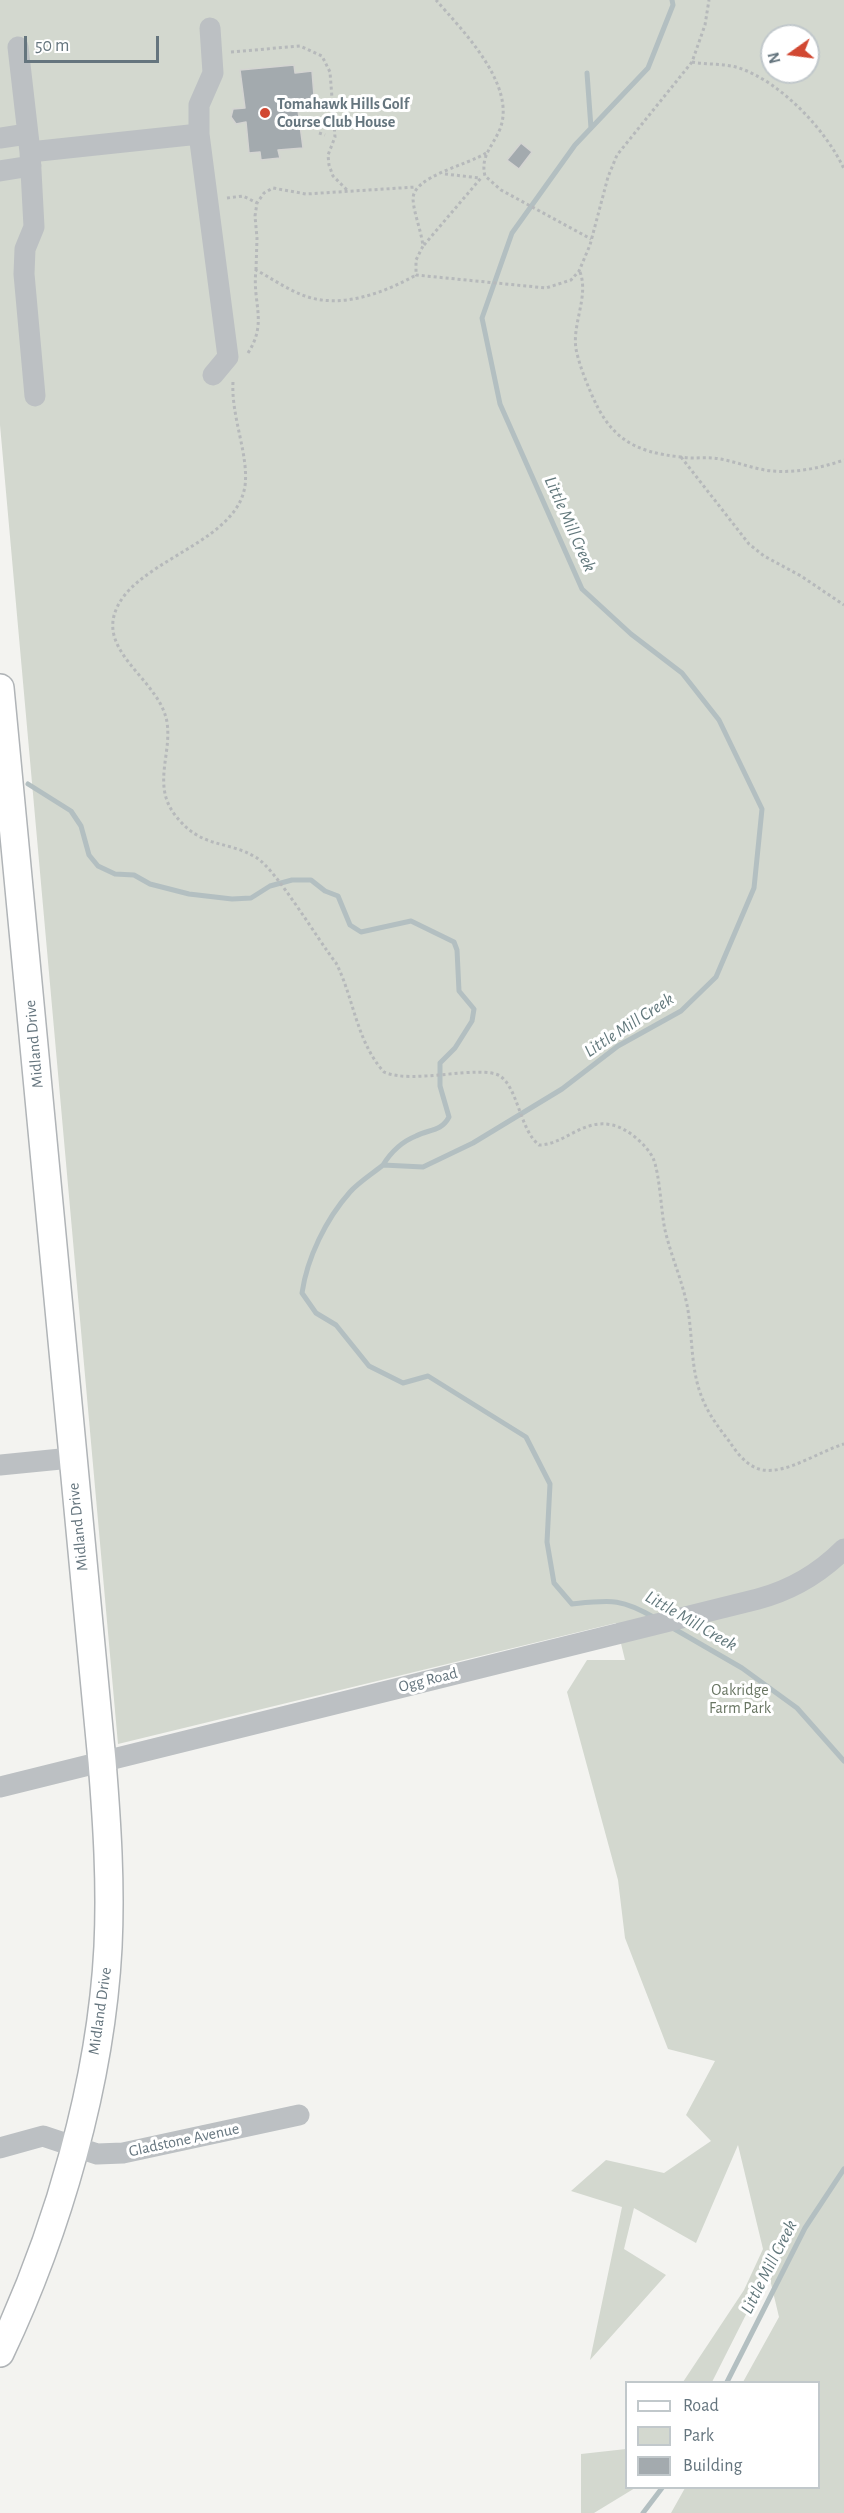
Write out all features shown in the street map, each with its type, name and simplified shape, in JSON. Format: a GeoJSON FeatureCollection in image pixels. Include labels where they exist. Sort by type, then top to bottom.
{"type":"FeatureCollection","features":[{"type":"Feature","properties":{"kind":"main road","name":"Midland Drive"},"geometry":{"type":"LineString","coordinates":[[0,688],[71,1458],[102,1761],[110,1889],[108,1949],[96,2046],[61,2201],[40,2263],[0,2353]]}},
{"type":"Feature","properties":{"kind":"street"},"geometry":{"type":"LineString","coordinates":[[210,28],[213,73],[199,105],[199,134],[228,357],[213,375]]}},
{"type":"Feature","properties":{"kind":"street"},"geometry":{"type":"LineString","coordinates":[[18,47],[29,150],[34,227],[25,249],[24,274],[35,396]]}},
{"type":"Feature","properties":{"kind":"street"},"geometry":{"type":"LineString","coordinates":[[0,138],[29,150],[199,134]]}},
{"type":"Feature","properties":{"kind":"street"},"geometry":{"type":"LineString","coordinates":[[0,171],[29,150]]}},
{"type":"Feature","properties":{"kind":"street"},"geometry":{"type":"LineString","coordinates":[[0,1465],[71,1458]]}},
{"type":"Feature","properties":{"kind":"street","name":"Ogg Road"},"geometry":{"type":"LineString","coordinates":[[0,1787],[786,1592],[807,1580],[844,1549]]}},
{"type":"Feature","properties":{"kind":"street","name":"Gladstone Avenue"},"geometry":{"type":"LineString","coordinates":[[0,2148],[43,2136],[97,2154],[123,2153],[299,2115]]}},
{"type":"Feature","properties":{"kind":"path"},"geometry":{"type":"LineString","coordinates":[[436,0],[473,44],[490,69],[498,88],[503,120],[486,153],[483,169],[488,181]]}},
{"type":"Feature","properties":{"kind":"path"},"geometry":{"type":"LineString","coordinates":[[256,270],[302,295],[336,302],[399,284],[416,275],[527,284],[546,288],[560,286],[571,280],[579,271],[591,239],[608,177],[617,155],[692,62],[705,25],[709,0]]}},
{"type":"Feature","properties":{"kind":"path"},"geometry":{"type":"LineString","coordinates":[[212,54],[300,46],[322,56],[330,72],[335,137],[328,155],[329,165],[336,180],[347,190]]}},
{"type":"Feature","properties":{"kind":"path"},"geometry":{"type":"LineString","coordinates":[[692,62],[736,67],[761,79],[809,117],[828,141],[844,169]]}},
{"type":"Feature","properties":{"kind":"path"},"geometry":{"type":"LineString","coordinates":[[319,133],[325,135]]}},
{"type":"Feature","properties":{"kind":"path"},"geometry":{"type":"LineString","coordinates":[[423,246],[413,201],[416,187],[422,181],[475,160],[486,153]]}},
{"type":"Feature","properties":{"kind":"path"},"geometry":{"type":"LineString","coordinates":[[439,174],[452,173],[481,178],[591,239]]}},
{"type":"Feature","properties":{"kind":"path"},"geometry":{"type":"LineString","coordinates":[[416,275],[416,260],[423,246],[481,178]]}},
{"type":"Feature","properties":{"kind":"path"},"geometry":{"type":"LineString","coordinates":[[247,354],[256,341],[261,325],[256,270],[257,203],[264,193],[273,188],[306,194],[416,187]]}},
{"type":"Feature","properties":{"kind":"path"},"geometry":{"type":"LineString","coordinates":[[208,200],[243,196],[257,203]]}},
{"type":"Feature","properties":{"kind":"path"},"geometry":{"type":"LineString","coordinates":[[579,271],[582,289],[575,334],[576,349],[598,410],[608,426],[621,439],[637,448],[681,457],[714,458],[771,471],[796,471],[844,460]]}},
{"type":"Feature","properties":{"kind":"path"},"geometry":{"type":"LineString","coordinates":[[234,379],[234,409],[246,473],[239,501],[222,524],[207,537],[148,572],[124,597],[112,620],[120,650],[164,711],[168,734],[162,780],[164,792],[174,813],[198,837],[246,853],[266,866],[336,963],[342,974],[354,1020],[378,1066],[393,1076],[417,1077],[490,1072],[500,1076],[530,1133],[539,1145],[547,1145],[586,1126],[599,1123],[613,1125],[636,1138],[654,1160],[665,1231],[687,1305],[700,1395],[710,1415],[738,1454],[748,1463],[762,1470],[778,1470],[844,1444]]}},
{"type":"Feature","properties":{"kind":"path"},"geometry":{"type":"LineString","coordinates":[[681,457],[749,544],[764,556],[801,576],[844,605]]}},
{"type":"Feature","properties":{"kind":"green space","name":"Oakridge Farm Park"},"geometry":{"type":"Polygon","coordinates":[[[0,0],[844,0],[844,2513],[671,2513],[684,2489],[820,2489],[820,2381],[744,2381],[779,2317],[768,2271],[713,2381],[684,2381],[744,2290],[763,2249],[738,2145],[696,2243],[634,2208],[624,2249],[666,2275],[590,2360],[622,2207],[571,2191],[606,2160],[664,2173],[711,2141],[686,2115],[715,2061],[668,2049],[625,1938],[618,1880],[567,1692],[587,1660],[625,1660],[616,1623],[118,1744],[0,425],[0,0]]]}},
{"type":"Feature","properties":{"kind":"green space"},"geometry":{"type":"Polygon","coordinates":[[[625,2449],[625,2489],[633,2489],[594,2513],[581,2513],[581,2454],[625,2449]]]}},
{"type":"Feature","properties":{"kind":"building","name":"Tomahawk Hills Golf Course Club House"},"geometry":{"type":"Polygon","coordinates":[[[294,65],[295,73],[312,71],[315,108],[298,110],[303,148],[278,150],[280,158],[261,160],[260,152],[249,153],[246,122],[236,124],[231,117],[233,109],[245,108],[240,70],[294,65]]]}},
{"type":"Feature","properties":{"kind":"building"},"geometry":{"type":"Polygon","coordinates":[[[521,143],[532,152],[519,169],[507,160],[521,143]]]}},
{"type":"Feature","properties":{"kind":"waterway","name":"Little Mill Creek"},"geometry":{"type":"LineString","coordinates":[[655,1618],[633,1607],[615,1602],[572,1604],[554,1583],[547,1542],[550,1484],[526,1437],[428,1376],[403,1383],[369,1366],[336,1325],[316,1313],[302,1293],[308,1266],[319,1240],[333,1214],[357,1185],[383,1165],[423,1167],[473,1143],[562,1089],[618,1046],[681,1011],[716,977],[754,888],[762,809],[719,720],[682,673],[631,634],[582,589],[500,404],[482,318],[512,233],[575,145],[648,68],[673,5],[672,0]]}},
{"type":"Feature","properties":{"kind":"waterway"},"geometry":{"type":"LineString","coordinates":[[587,73],[591,128]]}},
{"type":"Feature","properties":{"kind":"waterway"},"geometry":{"type":"LineString","coordinates":[[28,784],[71,811],[81,826],[89,855],[98,866],[115,874],[134,875],[150,884],[189,894],[232,899],[251,898],[270,886],[292,880],[311,880],[325,891],[338,896],[350,925],[361,932],[411,921],[454,942],[457,950],[459,991],[474,1009],[472,1021],[455,1048],[440,1063],[440,1086],[449,1117],[438,1128],[401,1144],[383,1165]]}},
{"type":"Feature","properties":{"kind":"waterway","name":"Little Mill Creek"},"geometry":{"type":"LineString","coordinates":[[671,1627],[742,1668],[797,1708],[844,1761]]}},
{"type":"Feature","properties":{"kind":"waterway","name":"Little Mill Creek"},"geometry":{"type":"LineString","coordinates":[[728,2381],[805,2228],[844,2169]]}},
{"type":"Feature","properties":{"kind":"waterway","name":"Little Mill Creek"},"geometry":{"type":"LineString","coordinates":[[643,2513],[661,2489]]}},
{"type":"Feature","properties":{"kind":"place","name":"Tomahawk Hills Golf Course Club House"},"geometry":{"type":"Point","coordinates":[265,113]}}]}
